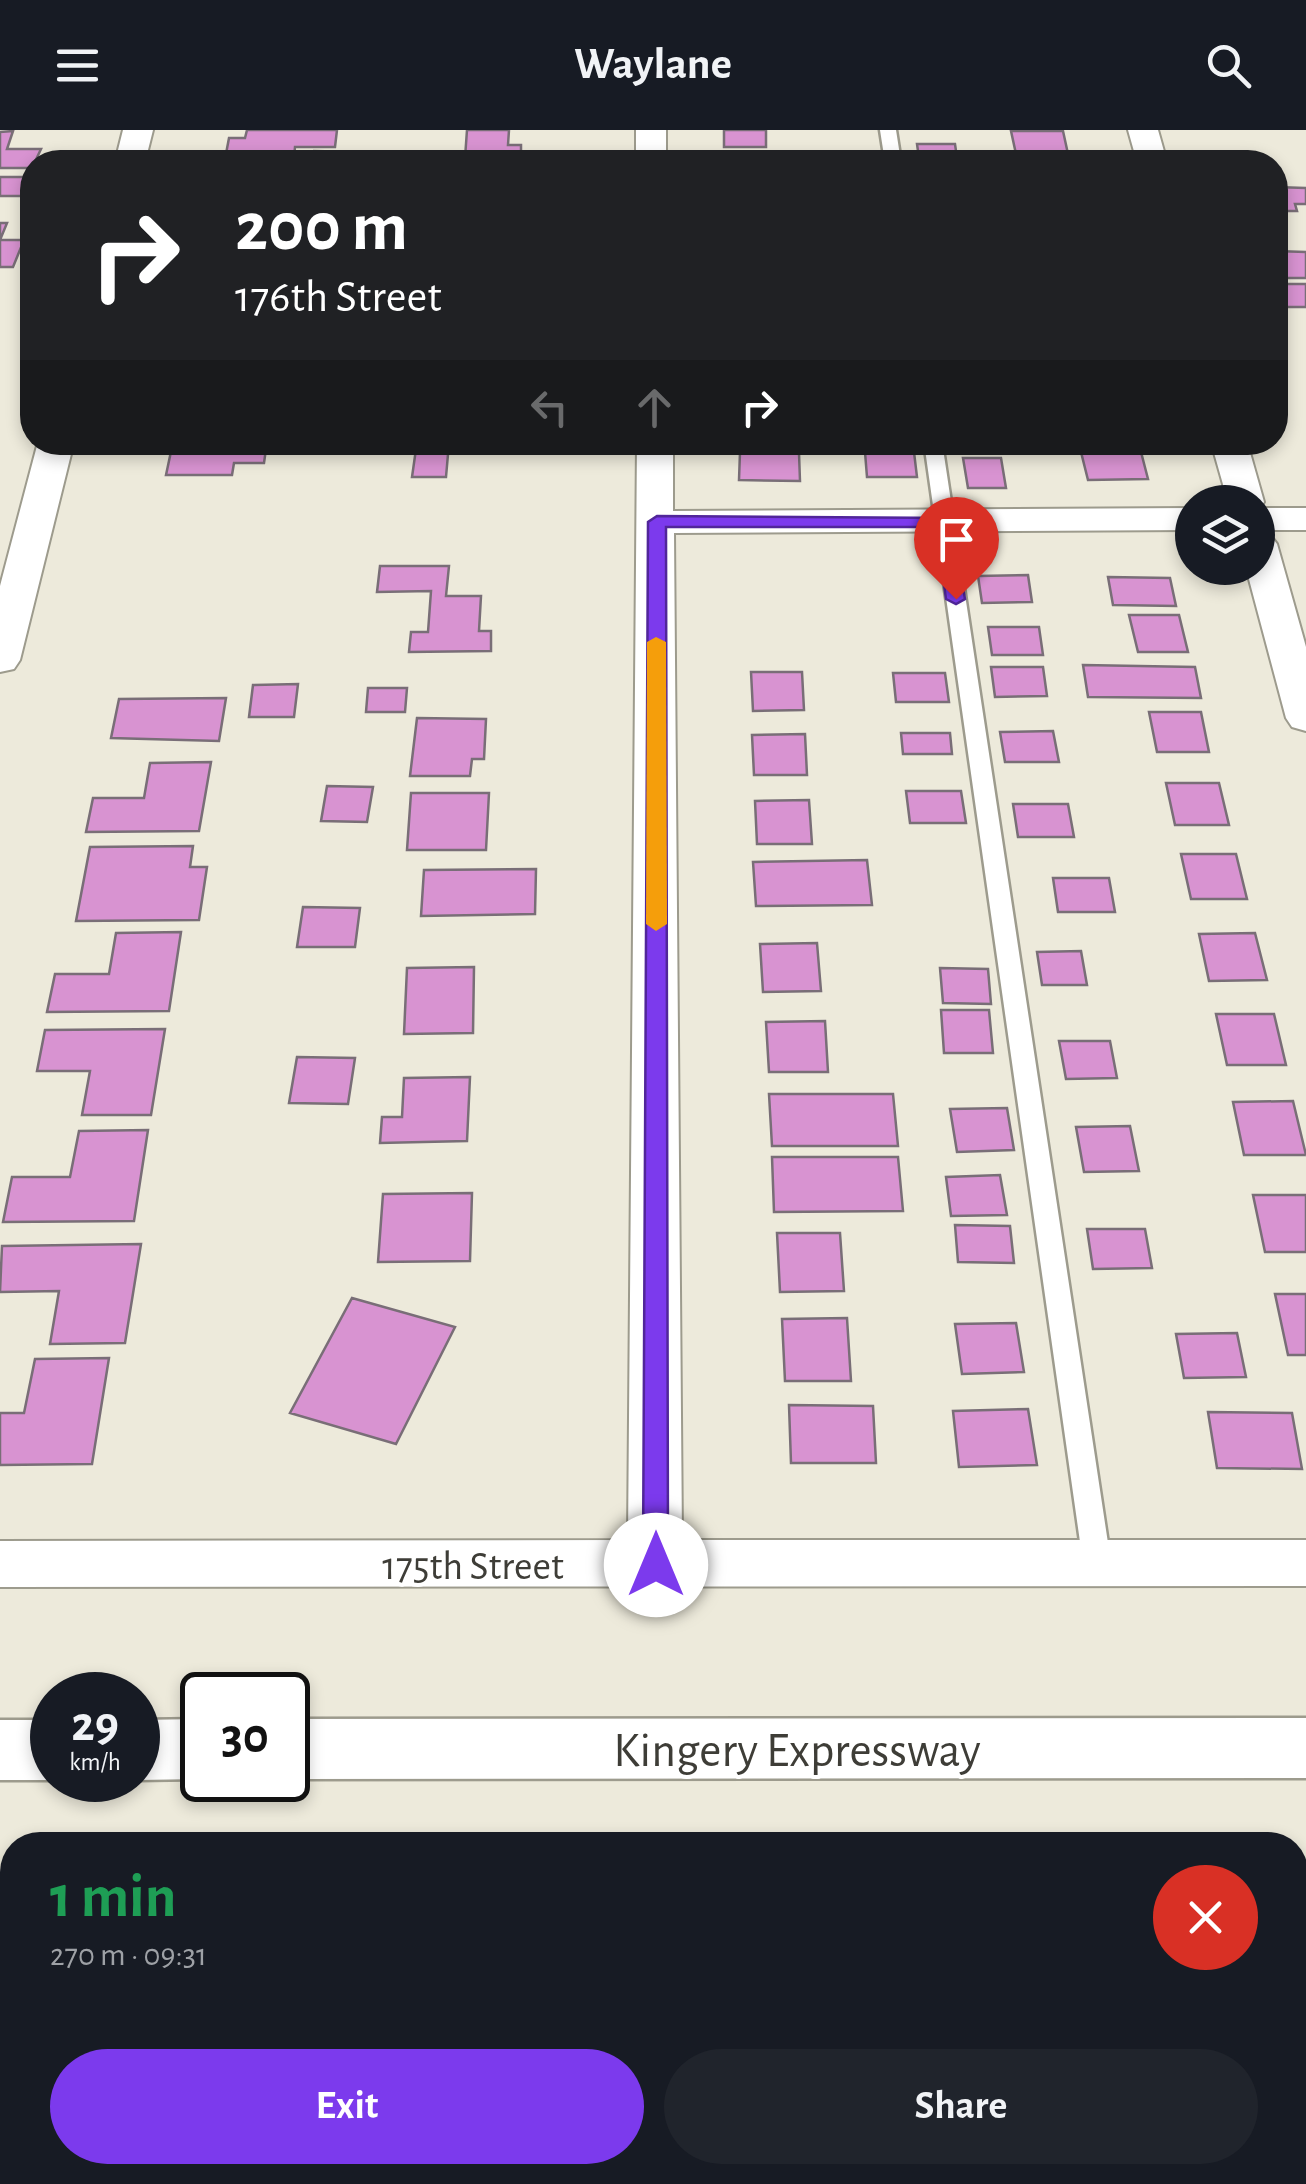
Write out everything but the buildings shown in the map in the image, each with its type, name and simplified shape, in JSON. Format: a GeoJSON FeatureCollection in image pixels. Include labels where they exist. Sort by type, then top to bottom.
{"type":"FeatureCollection","features":[{"type":"Feature","properties":{"kind":"highway","name":"Kingery Expressway"},"geometry":{"type":"LineString","coordinates":[[310,1749],[1306,1748]]}},
{"type":"Feature","properties":{"kind":"highway"},"geometry":{"type":"LineString","coordinates":[[0,1750],[30,1750]]}},
{"type":"Feature","properties":{"kind":"street"},"geometry":{"type":"LineString","coordinates":[[0,660],[18,524],[50,455]]}},
{"type":"Feature","properties":{"kind":"street"},"geometry":{"type":"LineString","coordinates":[[656,455],[656,1565]]}},
{"type":"Feature","properties":{"kind":"street"},"geometry":{"type":"LineString","coordinates":[[1233,455],[1241,485]]}},
{"type":"Feature","properties":{"kind":"street"},"geometry":{"type":"LineString","coordinates":[[1275,518],[1306,519]]}},
{"type":"Feature","properties":{"kind":"street"},"geometry":{"type":"LineString","coordinates":[[657,522],[1175,519]]}},
{"type":"Feature","properties":{"kind":"street"},"geometry":{"type":"LineString","coordinates":[[1269,585],[1306,718]]}},
{"type":"Feature","properties":{"kind":"street","name":"175th Street"},"geometry":{"type":"LineString","coordinates":[[0,1564],[1306,1562]]}},
{"type":"Feature","properties":{"kind":"lane"},"geometry":{"type":"LineString","coordinates":[[935,455],[1097,1563]]}},
{"type":"Feature","properties":{"kind":"slow traffic"},"geometry":{"type":"LineString","coordinates":[[656,642],[656,924]]}},
{"type":"Feature","properties":{"kind":"route"},"geometry":{"type":"LineString","coordinates":[[656,1565],[657,522],[944,522],[956,599]]}}]}
